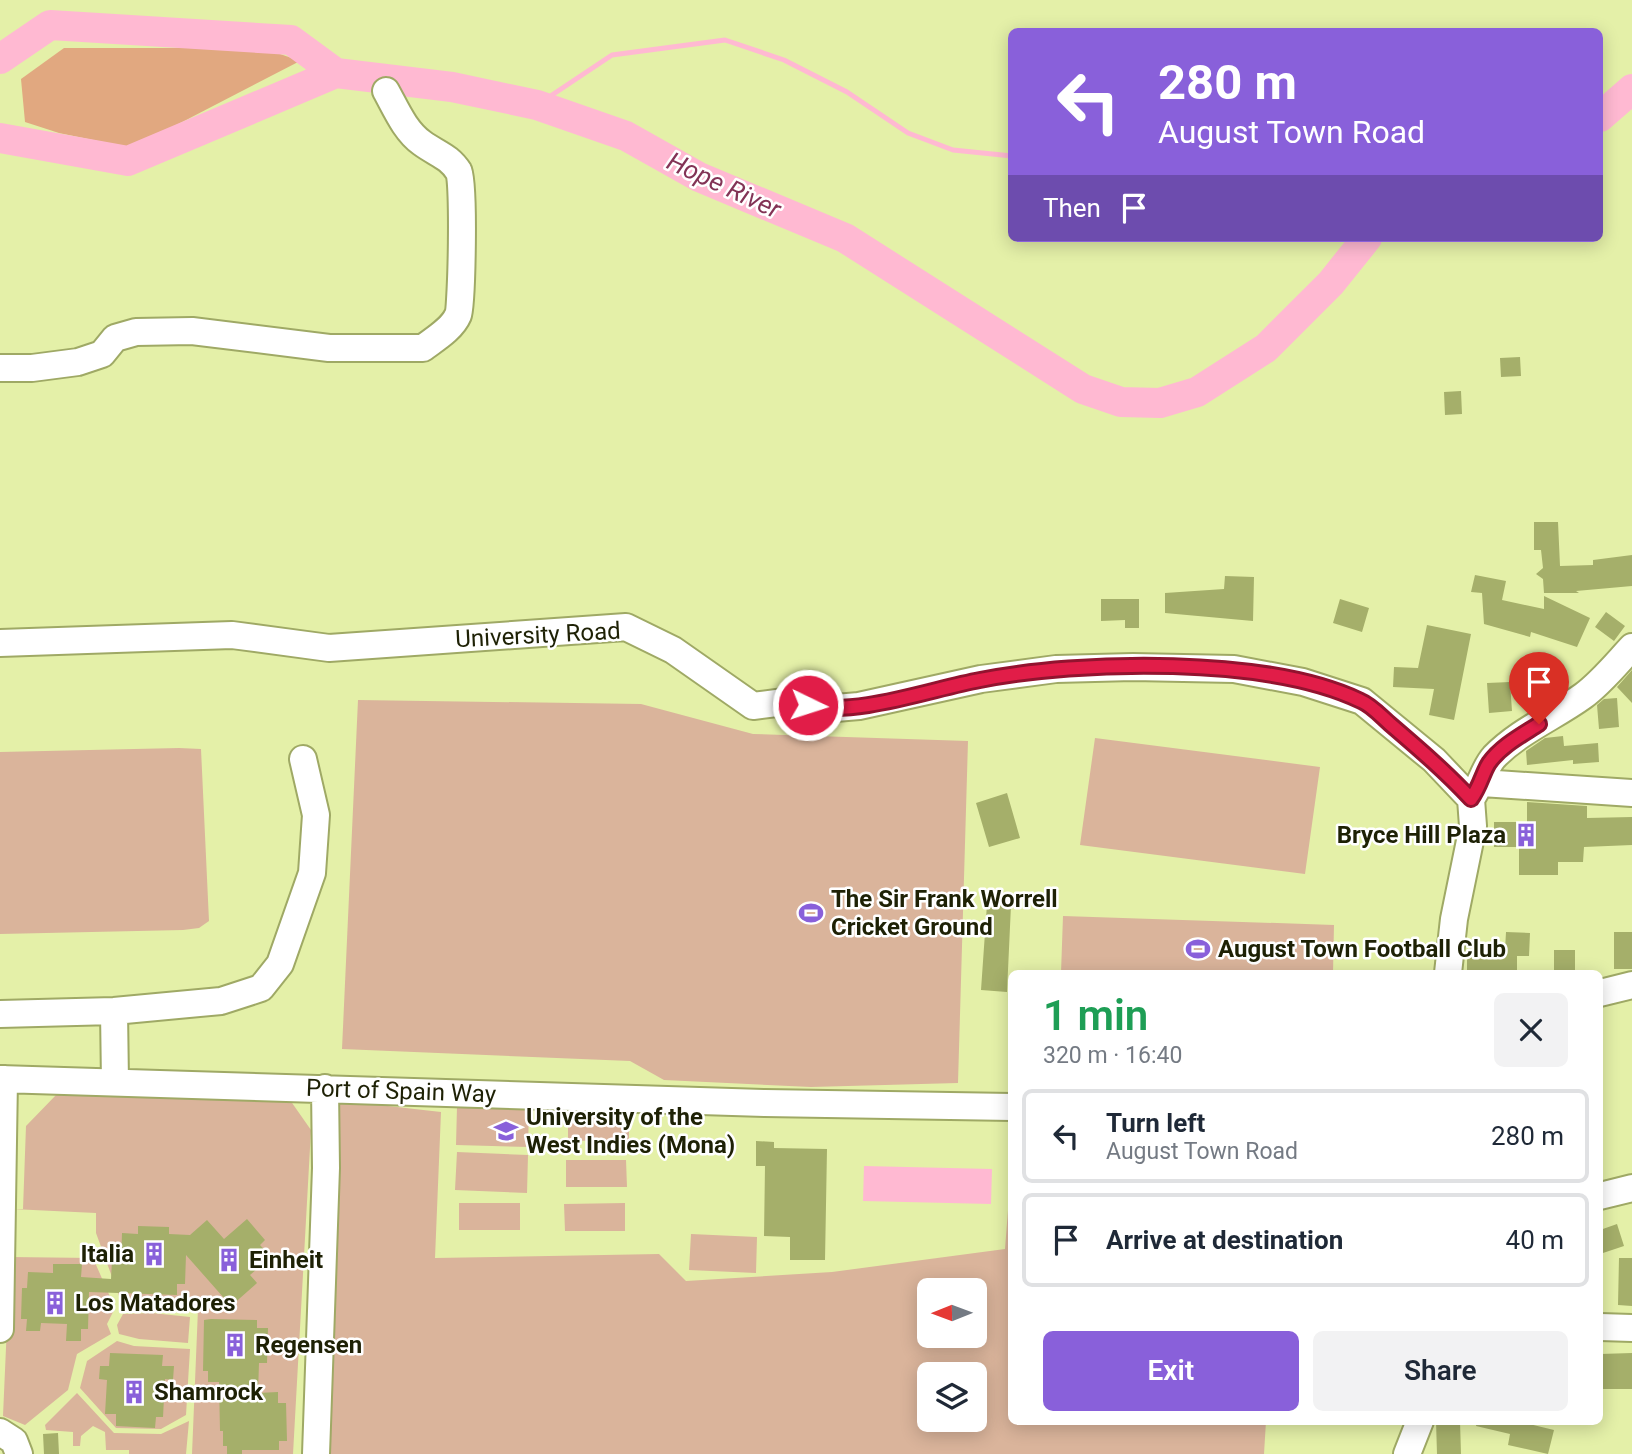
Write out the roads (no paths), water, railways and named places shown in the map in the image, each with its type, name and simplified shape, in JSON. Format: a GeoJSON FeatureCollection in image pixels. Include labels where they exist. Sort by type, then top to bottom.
{"type":"FeatureCollection","features":[{"type":"Feature","properties":{"kind":"street"},"geometry":{"type":"LineString","coordinates":[[0,368],[32,368],[78,362],[102,354],[115,338],[136,332],[192,331],[329,348],[423,348],[451,324],[462,304],[462,176],[450,158],[422,143],[409,129],[386,91]]}},
{"type":"Feature","properties":{"kind":"street","name":"University Road"},"geometry":{"type":"LineString","coordinates":[[0,643],[232,635],[329,648],[626,627],[673,650],[753,706],[792,701],[824,709],[859,706],[981,679],[1056,669],[1234,669],[1303,681],[1363,701],[1434,760],[1477,791]]}},
{"type":"Feature","properties":{"kind":"street"},"geometry":{"type":"LineString","coordinates":[[1448,970],[1454,919],[1474,825],[1477,791],[1487,766],[1516,738],[1584,695],[1632,647]]}},
{"type":"Feature","properties":{"kind":"street"},"geometry":{"type":"LineString","coordinates":[[0,1014],[114,1011],[221,1001],[261,988],[280,964],[312,873],[316,815],[303,759]]}},
{"type":"Feature","properties":{"kind":"street"},"geometry":{"type":"LineString","coordinates":[[1477,791],[1632,793]]}},
{"type":"Feature","properties":{"kind":"street"},"geometry":{"type":"LineString","coordinates":[[1603,992],[1632,985]]}},
{"type":"Feature","properties":{"kind":"street"},"geometry":{"type":"LineString","coordinates":[[114,1011],[115,1083]]}},
{"type":"Feature","properties":{"kind":"street"},"geometry":{"type":"LineString","coordinates":[[0,1329],[2,1079]]}},
{"type":"Feature","properties":{"kind":"street","name":"Port of Spain Way"},"geometry":{"type":"LineString","coordinates":[[2,1079],[765,1103],[1008,1107]]}},
{"type":"Feature","properties":{"kind":"street"},"geometry":{"type":"LineString","coordinates":[[316,1454],[326,1168],[325,1088]]}},
{"type":"Feature","properties":{"kind":"street"},"geometry":{"type":"LineString","coordinates":[[1603,1195],[1632,1188]]}},
{"type":"Feature","properties":{"kind":"street"},"geometry":{"type":"LineString","coordinates":[[1603,1327],[1632,1328]]}},
{"type":"Feature","properties":{"kind":"street"},"geometry":{"type":"LineString","coordinates":[[1407,1454],[1418,1425]]}},
{"type":"Feature","properties":{"kind":"street"},"geometry":{"type":"LineString","coordinates":[[0,1432],[14,1441],[19,1454]]}},
{"type":"Feature","properties":{"kind":"waterway"},"geometry":{"type":"LineString","coordinates":[[0,59],[50,25],[291,40],[336,73]]}},
{"type":"Feature","properties":{"kind":"waterway"},"geometry":{"type":"LineString","coordinates":[[537,105],[612,55],[725,40],[784,60],[847,92],[908,133],[953,150],[1008,156]]}},
{"type":"Feature","properties":{"kind":"waterway","name":"Hope River"},"geometry":{"type":"LineString","coordinates":[[0,138],[128,161],[336,73],[452,87],[537,105],[626,136],[699,177],[845,238],[1083,389],[1121,402],[1160,403],[1197,392],[1266,348],[1331,283],[1364,242]]}},
{"type":"Feature","properties":{"kind":"waterway","name":"Hope River"},"geometry":{"type":"LineString","coordinates":[[1603,114],[1632,89]]}},
{"type":"Feature","properties":{"kind":"place","name":"Bryce Hill Plaza"},"geometry":{"type":"Point","coordinates":[1526,835]}},
{"type":"Feature","properties":{"kind":"place","name":"The Sir Frank Worrell Cricket Ground"},"geometry":{"type":"Point","coordinates":[811,913]}},
{"type":"Feature","properties":{"kind":"place","name":"August Town Football Club"},"geometry":{"type":"Point","coordinates":[1198,949]}},
{"type":"Feature","properties":{"kind":"place","name":"University of the West Indies (Mona)"},"geometry":{"type":"Point","coordinates":[506,1131]}},
{"type":"Feature","properties":{"kind":"place","name":"Italia"},"geometry":{"type":"Point","coordinates":[154,1254]}},
{"type":"Feature","properties":{"kind":"place","name":"Einheit"},"geometry":{"type":"Point","coordinates":[229,1260]}},
{"type":"Feature","properties":{"kind":"place","name":"Los Matadores"},"geometry":{"type":"Point","coordinates":[55,1303]}},
{"type":"Feature","properties":{"kind":"place","name":"Regensen"},"geometry":{"type":"Point","coordinates":[235,1345]}},
{"type":"Feature","properties":{"kind":"place","name":"Shamrock"},"geometry":{"type":"Point","coordinates":[134,1392]}}]}
